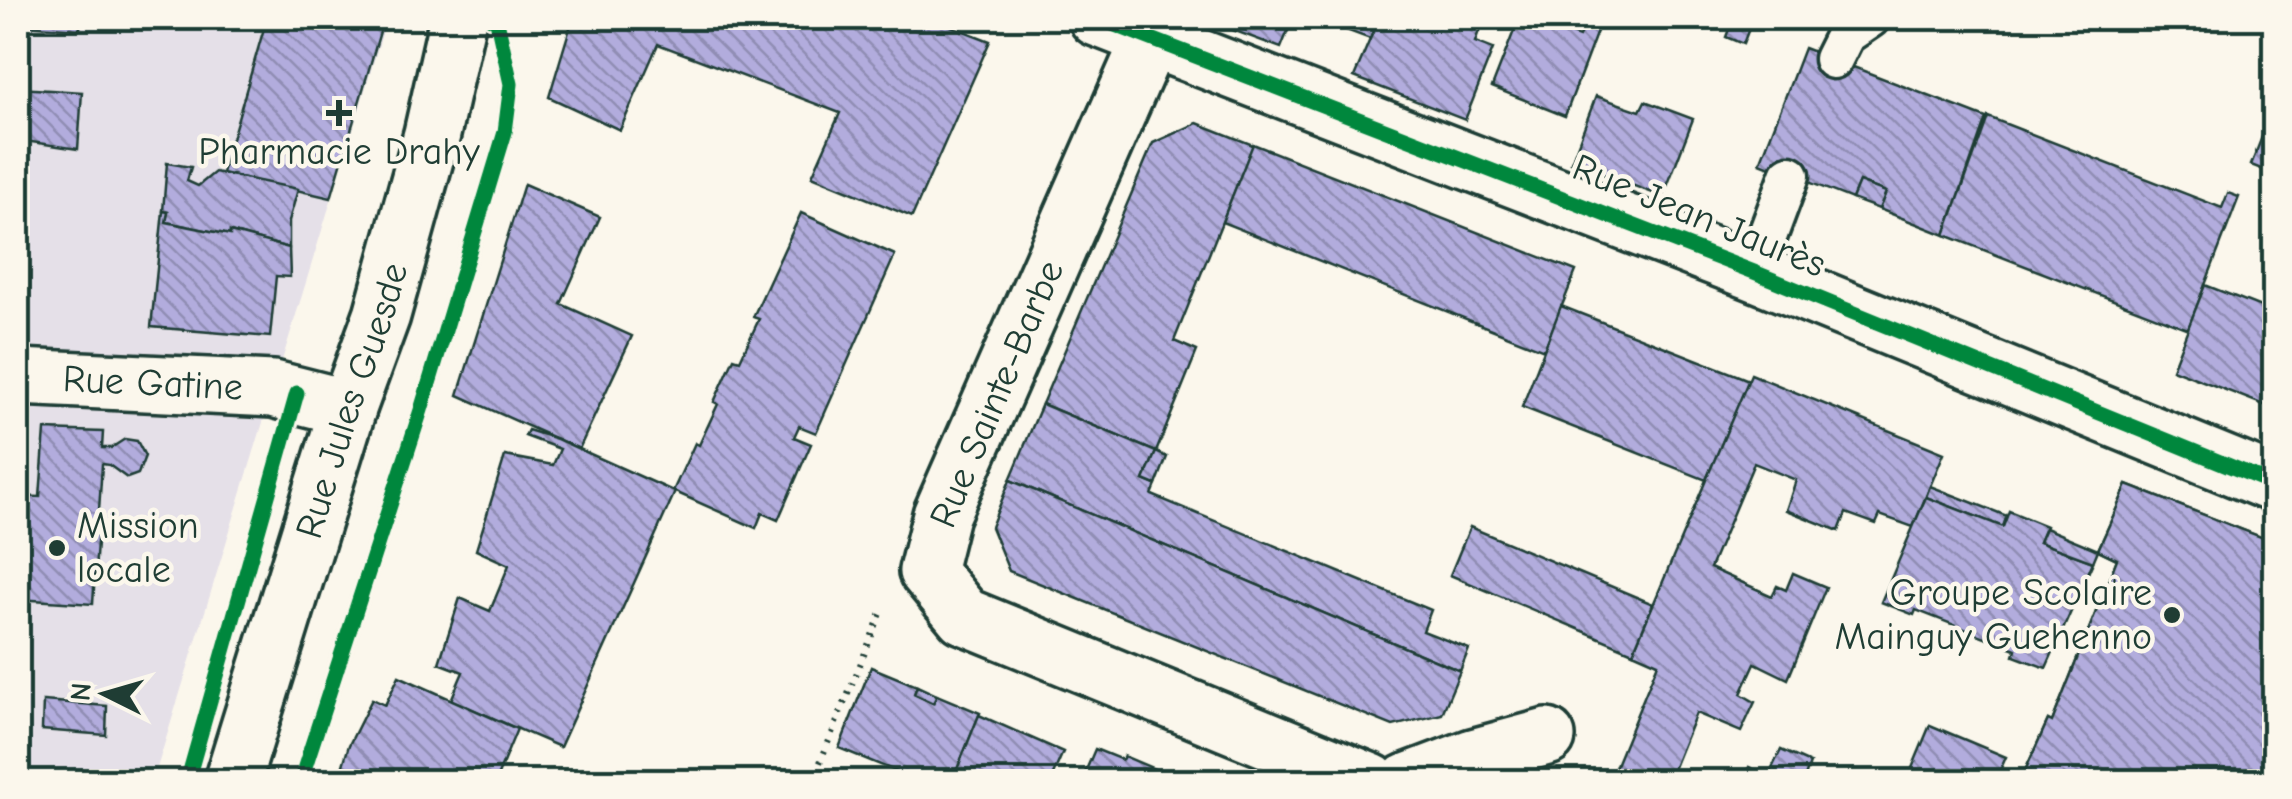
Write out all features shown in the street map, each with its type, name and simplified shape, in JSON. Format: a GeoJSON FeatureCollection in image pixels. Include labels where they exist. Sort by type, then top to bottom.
{"type":"FeatureCollection","features":[{"type":"Feature","properties":{"kind":"street","name":"Rue Jules Guesde"},"geometry":{"type":"LineString","coordinates":[[232,782],[348,408],[382,315],[432,134],[458,18]]}},
{"type":"Feature","properties":{"kind":"street","name":"Rue Jean Jaurès"},"geometry":{"type":"LineString","coordinates":[[1097,18],[1754,272],[2274,484]]}},
{"type":"Feature","properties":{"kind":"street","name":"Rue Sainte-Barbe"},"geometry":{"type":"LineString","coordinates":[[1151,37],[941,515],[927,572],[964,616],[1372,782]]}},
{"type":"Feature","properties":{"kind":"street","name":"Rue Gatine"},"geometry":{"type":"LineString","coordinates":[[18,376],[273,390],[348,408]]}},
{"type":"Feature","properties":{"kind":"street"},"geometry":{"type":"LineString","coordinates":[[1408,782],[1473,757],[1547,737]]}},
{"type":"Feature","properties":{"kind":"lane"},"geometry":{"type":"LineString","coordinates":[[1833,59],[1845,35],[1866,19]]}},
{"type":"Feature","properties":{"kind":"lane"},"geometry":{"type":"LineString","coordinates":[[1754,272],[1790,175]]}},
{"type":"Feature","properties":{"kind":"path"},"geometry":{"type":"LineString","coordinates":[[812,782],[887,598],[927,572]]}},
{"type":"Feature","properties":{"kind":"shaded area"},"geometry":{"type":"Polygon","coordinates":[[[18,18],[387,18],[153,781],[18,781],[18,18]]]}},
{"type":"Feature","properties":{"kind":"building"},"geometry":{"type":"Polygon","coordinates":[[[23,18],[81,18],[80,29],[23,25],[23,18]]]}},
{"type":"Feature","properties":{"kind":"building"},"geometry":{"type":"Polygon","coordinates":[[[267,18],[384,18],[331,198],[222,173],[267,18]]]}},
{"type":"Feature","properties":{"kind":"building"},"geometry":{"type":"Polygon","coordinates":[[[573,18],[930,18],[990,41],[912,217],[812,176],[840,113],[658,44],[620,130],[549,97],[573,18]]]}},
{"type":"Feature","properties":{"kind":"building"},"geometry":{"type":"Polygon","coordinates":[[[1206,18],[1235,18],[1230,29],[1206,18]]]}},
{"type":"Feature","properties":{"kind":"building"},"geometry":{"type":"Polygon","coordinates":[[[1235,18],[1293,18],[1281,48],[1230,29],[1235,18]]]}},
{"type":"Feature","properties":{"kind":"building"},"geometry":{"type":"Polygon","coordinates":[[[1314,18],[1379,18],[1370,39],[1314,18]]]}},
{"type":"Feature","properties":{"kind":"building"},"geometry":{"type":"Polygon","coordinates":[[[1379,18],[1471,18],[1482,22],[1475,42],[1493,49],[1465,120],[1354,77],[1379,18]]]}},
{"type":"Feature","properties":{"kind":"building"},"geometry":{"type":"Polygon","coordinates":[[[1519,18],[1579,37],[1587,18],[1602,18],[1565,116],[1492,87],[1519,18]]]}},
{"type":"Feature","properties":{"kind":"building"},"geometry":{"type":"Polygon","coordinates":[[[1733,18],[1753,18],[1743,44],[1726,37],[1733,18]]]}},
{"type":"Feature","properties":{"kind":"building"},"geometry":{"type":"Polygon","coordinates":[[[1788,18],[1816,18],[1812,28],[1788,18]]]}},
{"type":"Feature","properties":{"kind":"building"},"geometry":{"type":"Polygon","coordinates":[[[1804,48],[1986,118],[1945,235],[1879,209],[1886,192],[1859,182],[1852,199],[1760,163],[1804,48]]]}},
{"type":"Feature","properties":{"kind":"building"},"geometry":{"type":"Polygon","coordinates":[[[18,88],[82,92],[78,149],[18,140],[18,88]]]}},
{"type":"Feature","properties":{"kind":"building"},"geometry":{"type":"Polygon","coordinates":[[[1596,96],[1640,111],[1645,101],[1693,119],[1663,197],[1571,162],[1596,96]]]}},
{"type":"Feature","properties":{"kind":"building"},"geometry":{"type":"Polygon","coordinates":[[[2274,106],[2274,174],[2251,165],[2274,106]]]}},
{"type":"Feature","properties":{"kind":"building"},"geometry":{"type":"Polygon","coordinates":[[[1988,117],[2222,208],[2228,193],[2239,197],[2188,329],[1945,235],[1988,117]]]}},
{"type":"Feature","properties":{"kind":"building"},"geometry":{"type":"Polygon","coordinates":[[[1197,123],[1253,145],[1174,341],[1197,351],[1156,452],[1042,404],[1153,143],[1197,123]]]}},
{"type":"Feature","properties":{"kind":"building"},"geometry":{"type":"Polygon","coordinates":[[[1253,144],[1576,271],[1544,350],[1222,222],[1253,144]]]}},
{"type":"Feature","properties":{"kind":"building"},"geometry":{"type":"Polygon","coordinates":[[[167,163],[191,167],[187,181],[198,186],[215,172],[298,189],[289,221],[289,248],[230,232],[166,222],[168,212],[163,211],[167,163]]]}},
{"type":"Feature","properties":{"kind":"building"},"geometry":{"type":"Polygon","coordinates":[[[1859,182],[1886,192],[1879,209],[1852,199],[1859,182]]]}},
{"type":"Feature","properties":{"kind":"building"},"geometry":{"type":"Polygon","coordinates":[[[524,184],[600,217],[561,304],[632,336],[579,449],[458,395],[524,184]]]}},
{"type":"Feature","properties":{"kind":"building"},"geometry":{"type":"Polygon","coordinates":[[[163,211],[168,212],[166,222],[230,232],[289,248],[290,277],[276,276],[270,337],[151,327],[163,211]]]}},
{"type":"Feature","properties":{"kind":"building"},"geometry":{"type":"Polygon","coordinates":[[[801,213],[895,255],[816,433],[799,426],[794,437],[811,444],[778,520],[762,513],[756,528],[673,491],[718,404],[714,402],[734,358],[740,360],[759,319],[753,317],[801,213]]]}},
{"type":"Feature","properties":{"kind":"building"},"geometry":{"type":"Polygon","coordinates":[[[2205,285],[2274,312],[2274,409],[2172,369],[2205,285]]]}},
{"type":"Feature","properties":{"kind":"building"},"geometry":{"type":"Polygon","coordinates":[[[1561,306],[1749,380],[1706,480],[1522,407],[1561,306]]]}},
{"type":"Feature","properties":{"kind":"building"},"geometry":{"type":"Polygon","coordinates":[[[1751,374],[1944,453],[1913,527],[1880,515],[1876,524],[1846,513],[1839,531],[1786,510],[1796,480],[1754,463],[1710,568],[1772,596],[1777,586],[1786,590],[1793,573],[1826,587],[1788,679],[1755,663],[1741,694],[1755,702],[1741,732],[1696,713],[1668,782],[1609,782],[1658,663],[1633,652],[1751,374]]]}},
{"type":"Feature","properties":{"kind":"building"},"geometry":{"type":"Polygon","coordinates":[[[1042,404],[1156,452],[1144,480],[1156,485],[1152,495],[1431,610],[1423,631],[1469,649],[1460,671],[1010,480],[1042,404]]]}},
{"type":"Feature","properties":{"kind":"building","name":"Mission locale"},"geometry":{"type":"Polygon","coordinates":[[[45,430],[103,432],[102,448],[111,448],[125,439],[137,441],[145,456],[138,474],[127,478],[102,464],[93,604],[18,599],[18,496],[40,497],[45,430]]]}},
{"type":"Feature","properties":{"kind":"building"},"geometry":{"type":"Polygon","coordinates":[[[528,430],[675,492],[560,747],[451,700],[463,672],[439,663],[460,598],[490,611],[509,565],[476,550],[505,456],[553,465],[560,449],[525,436],[528,430]]]}},
{"type":"Feature","properties":{"kind":"building"},"geometry":{"type":"Polygon","coordinates":[[[1156,452],[1167,457],[1156,485],[1144,480],[1156,452]]]}},
{"type":"Feature","properties":{"kind":"building"},"geometry":{"type":"Polygon","coordinates":[[[1010,480],[1460,671],[1442,714],[1393,726],[1009,571],[991,527],[1010,480]]]}},
{"type":"Feature","properties":{"kind":"building","name":"Groupe Scolaire Mainguy Guehenno"},"geometry":{"type":"Polygon","coordinates":[[[2127,485],[2274,542],[2274,657],[2197,625],[2149,746],[2166,754],[2171,741],[2274,782],[2155,782],[2128,770],[2123,782],[2020,782],[2048,720],[2052,722],[2117,559],[2098,550],[2127,485]]]}},
{"type":"Feature","properties":{"kind":"building","name":"Groupe Scolaire Mainguy Guehenno"},"geometry":{"type":"Polygon","coordinates":[[[2127,485],[2274,542],[2274,782],[2020,782],[2048,720],[2052,722],[2117,559],[2098,550],[2127,485]]]}},
{"type":"Feature","properties":{"kind":"building"},"geometry":{"type":"Polygon","coordinates":[[[1930,486],[2007,516],[2003,527],[1926,497],[1930,486]]]}},
{"type":"Feature","properties":{"kind":"building"},"geometry":{"type":"Polygon","coordinates":[[[1926,497],[2003,527],[2009,511],[2046,526],[2039,542],[2093,562],[2046,668],[2014,656],[2016,649],[1916,610],[1914,615],[1881,602],[1926,497]]]}},
{"type":"Feature","properties":{"kind":"building"},"geometry":{"type":"Polygon","coordinates":[[[1470,527],[1653,604],[1633,652],[1450,575],[1470,527]]]}},
{"type":"Feature","properties":{"kind":"building"},"geometry":{"type":"Polygon","coordinates":[[[2045,528],[2098,550],[2093,562],[2039,542],[2045,528]]]}},
{"type":"Feature","properties":{"kind":"building"},"geometry":{"type":"Polygon","coordinates":[[[18,606],[28,607],[21,728],[18,728],[18,606]]]}},
{"type":"Feature","properties":{"kind":"building"},"geometry":{"type":"Polygon","coordinates":[[[871,667],[917,686],[914,694],[933,703],[937,695],[980,713],[952,782],[922,782],[839,748],[871,667]]]}},
{"type":"Feature","properties":{"kind":"building"},"geometry":{"type":"Polygon","coordinates":[[[399,676],[517,729],[495,782],[338,782],[349,745],[372,699],[385,705],[399,676]]]}},
{"type":"Feature","properties":{"kind":"building"},"geometry":{"type":"Polygon","coordinates":[[[917,686],[937,695],[933,703],[914,694],[917,686]]]}},
{"type":"Feature","properties":{"kind":"building"},"geometry":{"type":"Polygon","coordinates":[[[43,701],[107,706],[106,735],[42,730],[43,701]]]}},
{"type":"Feature","properties":{"kind":"building"},"geometry":{"type":"Polygon","coordinates":[[[979,715],[1063,752],[1050,782],[952,782],[979,715]]]}},
{"type":"Feature","properties":{"kind":"building"},"geometry":{"type":"Polygon","coordinates":[[[1930,725],[2006,757],[1995,782],[1930,782],[1910,773],[1930,725]]]}},
{"type":"Feature","properties":{"kind":"building"},"geometry":{"type":"Polygon","coordinates":[[[1095,749],[1122,760],[1124,756],[1185,782],[1081,782],[1095,749]]]}},
{"type":"Feature","properties":{"kind":"building"},"geometry":{"type":"Polygon","coordinates":[[[1781,750],[1810,763],[1803,782],[1743,782],[1749,767],[1768,776],[1781,750]]]}},
{"type":"Feature","properties":{"kind":"cycle path"},"geometry":{"type":"LineString","coordinates":[[300,782],[421,410],[505,132],[511,84],[497,21],[491,18]]}},
{"type":"Feature","properties":{"kind":"cycle path"},"geometry":{"type":"LineString","coordinates":[[1097,18],[1754,272],[2274,484]]}},
{"type":"Feature","properties":{"kind":"cycle path"},"geometry":{"type":"LineString","coordinates":[[187,782],[297,393]]}},
{"type":"Feature","properties":{"kind":"place","name":"Pharmacie Drahy"},"geometry":{"type":"Point","coordinates":[339,113]}},
{"type":"Feature","properties":{"kind":"place","name":"Mission locale"},"geometry":{"type":"Point","coordinates":[57,548]}},
{"type":"Feature","properties":{"kind":"place","name":"Groupe Scolaire Mainguy Guehenno"},"geometry":{"type":"Point","coordinates":[2172,615]}}]}
